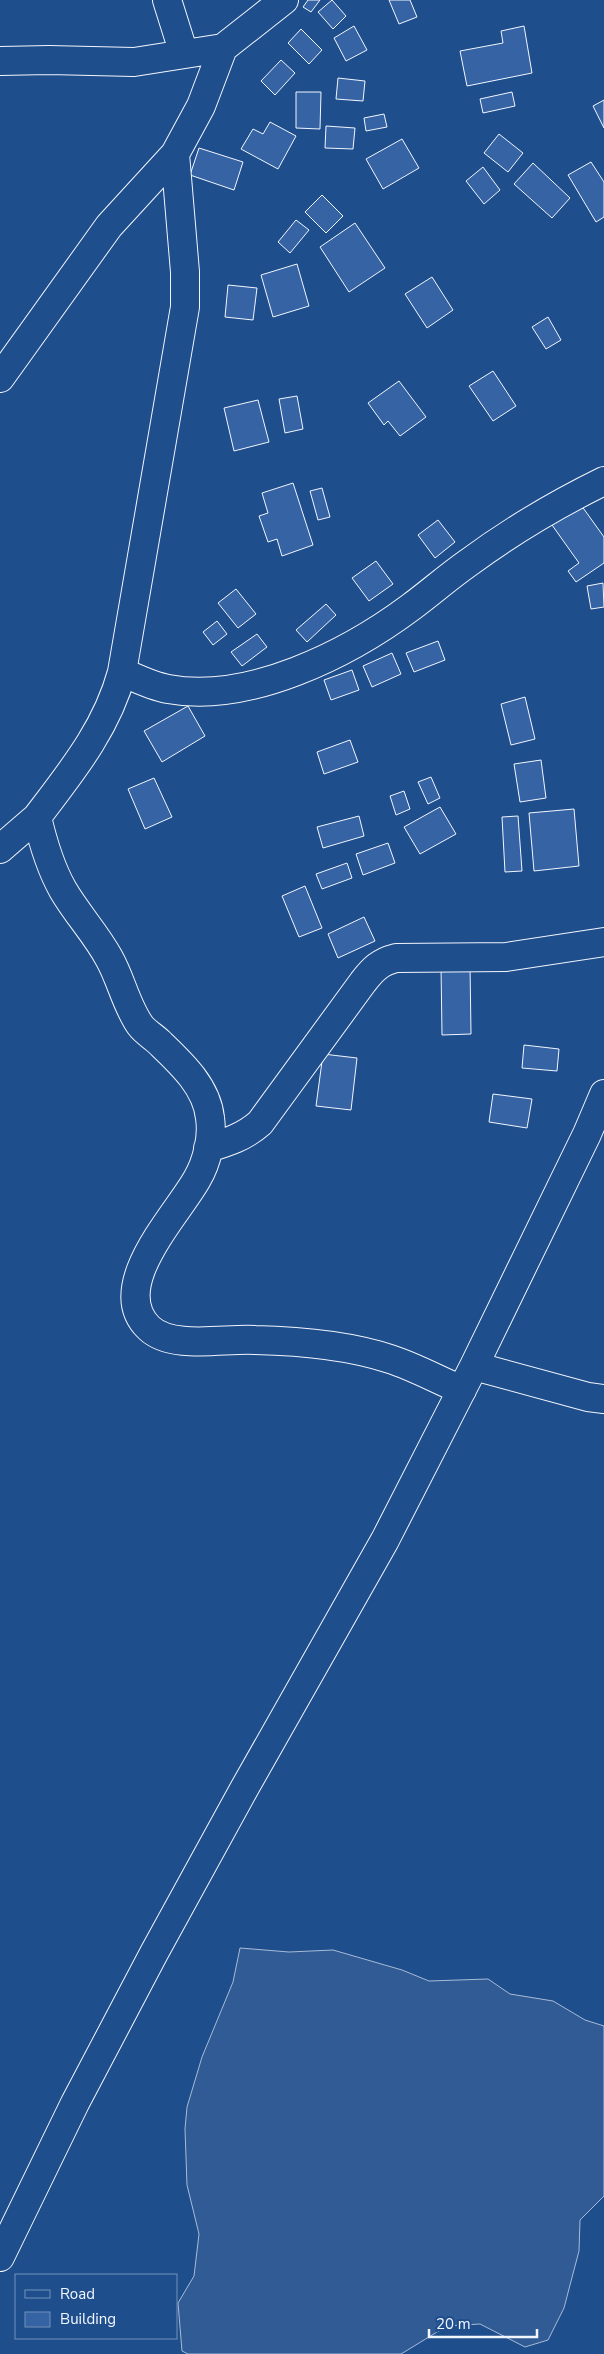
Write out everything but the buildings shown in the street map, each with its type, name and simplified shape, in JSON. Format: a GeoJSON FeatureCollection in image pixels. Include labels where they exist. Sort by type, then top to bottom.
{"type":"FeatureCollection","features":[{"type":"Feature","properties":{"kind":"street"},"geometry":{"type":"LineString","coordinates":[[167,0],[184,54]]}},
{"type":"Feature","properties":{"kind":"street"},"geometry":{"type":"LineString","coordinates":[[0,61],[134,62],[223,48],[284,0]]}},
{"type":"Feature","properties":{"kind":"street"},"geometry":{"type":"LineString","coordinates":[[0,378],[109,226],[175,154],[201,106],[223,48]]}},
{"type":"Feature","properties":{"kind":"street"},"geometry":{"type":"LineString","coordinates":[[0,849],[37,817],[95,738],[108,714],[122,672],[185,307],[185,272],[175,154]]}},
{"type":"Feature","properties":{"kind":"street"},"geometry":{"type":"LineString","coordinates":[[122,672],[149,684],[169,690],[213,691],[252,685],[313,664],[375,631],[515,531],[604,481]]}},
{"type":"Feature","properties":{"kind":"street"},"geometry":{"type":"LineString","coordinates":[[37,817],[53,872],[64,892],[111,962],[141,1026],[187,1070],[206,1102],[210,1117],[208,1148],[198,1178],[156,1241],[142,1267],[135,1288],[139,1316],[149,1328],[165,1338],[307,1343],[360,1351],[391,1359],[462,1390]]}},
{"type":"Feature","properties":{"kind":"street"},"geometry":{"type":"LineString","coordinates":[[208,1148],[233,1141],[248,1134],[260,1123],[362,982],[374,968],[384,961],[415,957],[513,956],[604,942]]}},
{"type":"Feature","properties":{"kind":"street"},"geometry":{"type":"LineString","coordinates":[[0,2256],[76,2103],[154,1953],[244,1789],[385,1540],[474,1366],[587,1134],[604,1094]]}},
{"type":"Feature","properties":{"kind":"street"},"geometry":{"type":"LineString","coordinates":[[474,1366],[588,1397],[604,1399]]}},
{"type":"Feature","properties":{"kind":"shaded area"},"geometry":{"type":"Polygon","coordinates":[[[240,1948],[289,1952],[333,1950],[402,1970],[429,1981],[488,1979],[510,1994],[553,2001],[585,2020],[604,2026],[604,2196],[580,2220],[579,2251],[564,2308],[548,2340],[525,2347],[480,2324],[447,2326],[401,2354],[188,2354],[182,2351],[178,2303],[194,2276],[199,2234],[187,2185],[185,2129],[187,2107],[202,2057],[233,1982],[240,1948]]]}}]}
